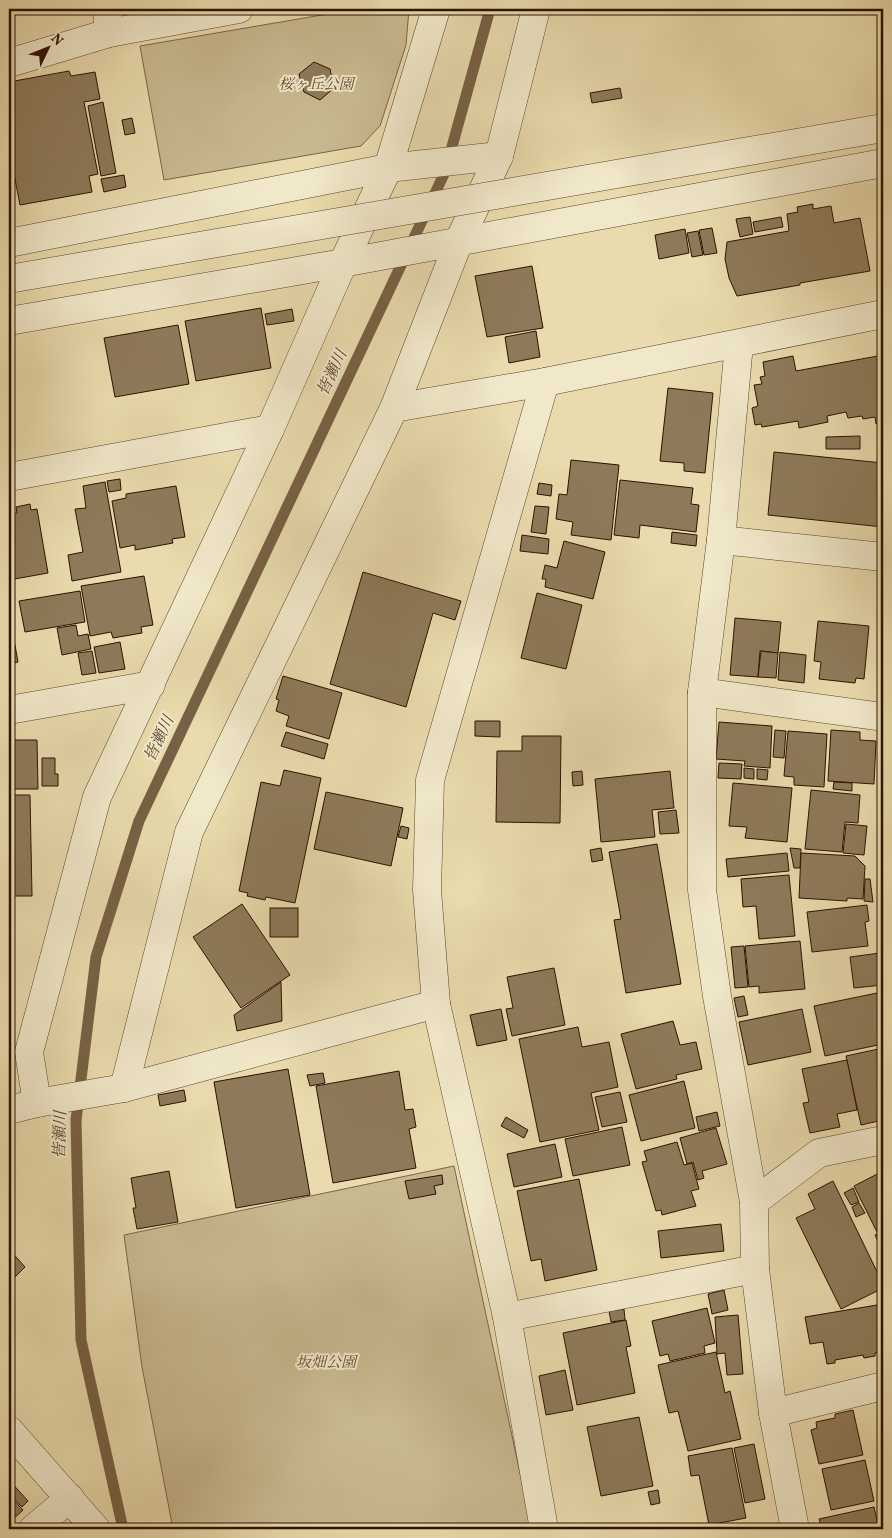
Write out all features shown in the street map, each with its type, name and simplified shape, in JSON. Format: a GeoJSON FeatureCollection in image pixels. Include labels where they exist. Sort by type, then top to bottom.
{"type":"FeatureCollection","features":[{"type":"Feature","properties":{"kind":"street"},"geometry":{"type":"LineString","coordinates":[[9,63],[108,21],[239,9]]}},
{"type":"Feature","properties":{"kind":"street"},"geometry":{"type":"LineString","coordinates":[[37,1103],[29,1052],[97,797],[270,429],[343,263],[396,167],[436,9]]}},
{"type":"Feature","properties":{"kind":"street"},"geometry":{"type":"LineString","coordinates":[[124,1088],[189,832],[394,408],[491,156],[536,9]]}},
{"type":"Feature","properties":{"kind":"street"},"geometry":{"type":"LineString","coordinates":[[9,279],[883,128]]}},
{"type":"Feature","properties":{"kind":"street"},"geometry":{"type":"LineString","coordinates":[[9,243],[396,167],[491,156]]}},
{"type":"Feature","properties":{"kind":"street"},"geometry":{"type":"LineString","coordinates":[[9,321],[343,263],[883,163]]}},
{"type":"Feature","properties":{"kind":"street"},"geometry":{"type":"LineString","coordinates":[[394,408],[545,382],[883,314]]}},
{"type":"Feature","properties":{"kind":"street"},"geometry":{"type":"LineString","coordinates":[[739,344],[721,540],[702,692],[702,890],[716,996],[754,1202],[755,1269],[773,1412],[795,1529]]}},
{"type":"Feature","properties":{"kind":"street"},"geometry":{"type":"LineString","coordinates":[[544,1529],[508,1317],[436,1004],[427,890],[430,780],[545,382]]}},
{"type":"Feature","properties":{"kind":"street"},"geometry":{"type":"LineString","coordinates":[[9,477],[270,429]]}},
{"type":"Feature","properties":{"kind":"street"},"geometry":{"type":"LineString","coordinates":[[721,540],[883,557]]}},
{"type":"Feature","properties":{"kind":"street"},"geometry":{"type":"LineString","coordinates":[[9,710],[151,685]]}},
{"type":"Feature","properties":{"kind":"street"},"geometry":{"type":"LineString","coordinates":[[702,692],[883,717]]}},
{"type":"Feature","properties":{"kind":"street"},"geometry":{"type":"LineString","coordinates":[[9,1110],[37,1103],[124,1088],[436,1004]]}},
{"type":"Feature","properties":{"kind":"street"},"geometry":{"type":"LineString","coordinates":[[754,1202],[819,1153],[883,1140]]}},
{"type":"Feature","properties":{"kind":"street"},"geometry":{"type":"LineString","coordinates":[[508,1317],[755,1269]]}},
{"type":"Feature","properties":{"kind":"street"},"geometry":{"type":"LineString","coordinates":[[773,1412],[883,1386]]}},
{"type":"Feature","properties":{"kind":"street"},"geometry":{"type":"LineString","coordinates":[[9,1430],[96,1529]]}},
{"type":"Feature","properties":{"kind":"street"},"geometry":{"type":"LineString","coordinates":[[33,1529],[71,1499]]}},
{"type":"Feature","properties":{"kind":"green space","name":"桜ヶ丘公園"},"geometry":{"type":"Polygon","coordinates":[[[357,9],[409,9],[406,45],[380,126],[361,146],[164,180],[140,46],[357,9]]]}},
{"type":"Feature","properties":{"kind":"green space","name":"坂畑公園"},"geometry":{"type":"Polygon","coordinates":[[[454,1166],[532,1529],[173,1529],[142,1367],[124,1235],[454,1166]]]}},
{"type":"Feature","properties":{"kind":"building"},"geometry":{"type":"Polygon","coordinates":[[[314,62],[330,69],[334,88],[320,100],[304,92],[299,74],[314,62]]]}},
{"type":"Feature","properties":{"kind":"building"},"geometry":{"type":"Polygon","coordinates":[[[69,71],[71,76],[95,72],[100,99],[84,102],[98,174],[89,176],[92,192],[20,205],[9,148],[9,82],[69,71]]]}},
{"type":"Feature","properties":{"kind":"building"},"geometry":{"type":"Polygon","coordinates":[[[620,88],[622,98],[592,103],[590,93],[620,88]]]}},
{"type":"Feature","properties":{"kind":"building"},"geometry":{"type":"Polygon","coordinates":[[[103,102],[116,173],[101,176],[88,106],[103,102]]]}},
{"type":"Feature","properties":{"kind":"building"},"geometry":{"type":"Polygon","coordinates":[[[132,118],[135,133],[125,135],[122,120],[132,118]]]}},
{"type":"Feature","properties":{"kind":"building"},"geometry":{"type":"Polygon","coordinates":[[[124,175],[126,187],[104,192],[101,179],[124,175]]]}},
{"type":"Feature","properties":{"kind":"building"},"geometry":{"type":"Polygon","coordinates":[[[813,204],[813,209],[831,206],[834,223],[860,218],[870,271],[737,296],[729,278],[725,259],[727,242],[789,231],[787,214],[798,212],[797,207],[813,204]]]}},
{"type":"Feature","properties":{"kind":"building"},"geometry":{"type":"Polygon","coordinates":[[[750,217],[753,234],[740,237],[736,219],[750,217]]]}},
{"type":"Feature","properties":{"kind":"building"},"geometry":{"type":"Polygon","coordinates":[[[781,217],[783,227],[755,232],[753,222],[781,217]]]}},
{"type":"Feature","properties":{"kind":"building"},"geometry":{"type":"Polygon","coordinates":[[[712,228],[717,253],[704,255],[699,230],[712,228]]]}},
{"type":"Feature","properties":{"kind":"building"},"geometry":{"type":"Polygon","coordinates":[[[685,229],[689,253],[659,259],[655,235],[685,229]]]}},
{"type":"Feature","properties":{"kind":"building"},"geometry":{"type":"Polygon","coordinates":[[[698,231],[703,255],[692,257],[687,233],[698,231]]]}},
{"type":"Feature","properties":{"kind":"building"},"geometry":{"type":"Polygon","coordinates":[[[532,266],[543,328],[487,337],[475,276],[532,266]]]}},
{"type":"Feature","properties":{"kind":"building"},"geometry":{"type":"Polygon","coordinates":[[[261,308],[271,368],[196,381],[185,321],[261,308]]]}},
{"type":"Feature","properties":{"kind":"building"},"geometry":{"type":"Polygon","coordinates":[[[292,309],[294,321],[267,325],[265,314],[292,309]]]}},
{"type":"Feature","properties":{"kind":"building"},"geometry":{"type":"Polygon","coordinates":[[[178,325],[189,384],[115,397],[104,338],[178,325]]]}},
{"type":"Feature","properties":{"kind":"building"},"geometry":{"type":"Polygon","coordinates":[[[536,331],[540,357],[509,363],[505,337],[536,331]]]}},
{"type":"Feature","properties":{"kind":"building"},"geometry":{"type":"Polygon","coordinates":[[[883,355],[883,422],[876,424],[875,417],[863,419],[862,416],[848,418],[846,412],[827,416],[828,422],[799,428],[798,421],[762,427],[761,424],[755,425],[752,408],[758,406],[754,385],[762,384],[760,377],[765,376],[763,362],[793,356],[796,371],[883,355]]]}},
{"type":"Feature","properties":{"kind":"building"},"geometry":{"type":"Polygon","coordinates":[[[668,388],[713,393],[705,473],[684,471],[684,463],[660,461],[668,388]]]}},
{"type":"Feature","properties":{"kind":"building"},"geometry":{"type":"Polygon","coordinates":[[[860,436],[860,449],[826,449],[826,437],[860,436]]]}},
{"type":"Feature","properties":{"kind":"building"},"geometry":{"type":"Polygon","coordinates":[[[774,452],[883,463],[883,527],[768,515],[774,452]]]}},
{"type":"Feature","properties":{"kind":"building"},"geometry":{"type":"Polygon","coordinates":[[[571,460],[619,465],[611,540],[571,535],[573,522],[556,519],[559,494],[567,495],[571,460]]]}},
{"type":"Feature","properties":{"kind":"building"},"geometry":{"type":"Polygon","coordinates":[[[120,479],[121,490],[109,492],[107,481],[120,479]]]}},
{"type":"Feature","properties":{"kind":"building"},"geometry":{"type":"Polygon","coordinates":[[[620,480],[693,488],[691,504],[699,505],[696,532],[640,525],[639,538],[614,535],[620,480]]]}},
{"type":"Feature","properties":{"kind":"building"},"geometry":{"type":"Polygon","coordinates":[[[105,482],[121,572],[72,581],[68,555],[83,552],[75,509],[86,508],[83,486],[105,482]]]}},
{"type":"Feature","properties":{"kind":"building"},"geometry":{"type":"Polygon","coordinates":[[[539,483],[552,485],[551,496],[537,494],[539,483]]]}},
{"type":"Feature","properties":{"kind":"building"},"geometry":{"type":"Polygon","coordinates":[[[176,486],[185,537],[172,539],[173,543],[135,550],[135,545],[120,548],[112,501],[126,498],[126,494],[176,486]]]}},
{"type":"Feature","properties":{"kind":"building"},"geometry":{"type":"Polygon","coordinates":[[[30,504],[31,510],[37,509],[48,573],[9,580],[9,514],[17,513],[16,507],[30,504]]]}},
{"type":"Feature","properties":{"kind":"building"},"geometry":{"type":"Polygon","coordinates":[[[535,506],[549,507],[546,534],[531,532],[535,506]]]}},
{"type":"Feature","properties":{"kind":"building"},"geometry":{"type":"Polygon","coordinates":[[[672,532],[697,535],[696,546],[671,543],[672,532]]]}},
{"type":"Feature","properties":{"kind":"building"},"geometry":{"type":"Polygon","coordinates":[[[522,535],[549,539],[548,554],[520,551],[522,535]]]}},
{"type":"Feature","properties":{"kind":"building"},"geometry":{"type":"Polygon","coordinates":[[[564,541],[605,552],[593,599],[545,587],[546,579],[542,579],[545,565],[557,568],[564,541]]]}},
{"type":"Feature","properties":{"kind":"building"},"geometry":{"type":"Polygon","coordinates":[[[363,572],[461,601],[455,620],[433,613],[406,707],[330,684],[363,572]]]}},
{"type":"Feature","properties":{"kind":"building"},"geometry":{"type":"Polygon","coordinates":[[[144,576],[153,625],[141,627],[142,633],[113,638],[111,632],[90,636],[81,586],[144,576]]]}},
{"type":"Feature","properties":{"kind":"building"},"geometry":{"type":"Polygon","coordinates":[[[80,591],[85,622],[25,632],[19,601],[80,591]]]}},
{"type":"Feature","properties":{"kind":"building"},"geometry":{"type":"Polygon","coordinates":[[[537,593],[582,605],[566,669],[521,658],[537,593]]]}},
{"type":"Feature","properties":{"kind":"building"},"geometry":{"type":"Polygon","coordinates":[[[9,612],[18,662],[9,664],[9,612]]]}},
{"type":"Feature","properties":{"kind":"building"},"geometry":{"type":"Polygon","coordinates":[[[735,618],[781,622],[778,653],[760,651],[758,677],[730,675],[735,618]]]}},
{"type":"Feature","properties":{"kind":"building"},"geometry":{"type":"Polygon","coordinates":[[[818,621],[869,626],[864,679],[856,678],[855,683],[819,679],[821,662],[814,661],[818,621]]]}},
{"type":"Feature","properties":{"kind":"building"},"geometry":{"type":"Polygon","coordinates":[[[76,625],[78,636],[88,634],[91,649],[62,655],[57,628],[76,625]]]}},
{"type":"Feature","properties":{"kind":"building"},"geometry":{"type":"Polygon","coordinates":[[[120,642],[125,669],[99,673],[94,647],[120,642]]]}},
{"type":"Feature","properties":{"kind":"building"},"geometry":{"type":"Polygon","coordinates":[[[92,651],[96,673],[82,675],[78,653],[92,651]]]}},
{"type":"Feature","properties":{"kind":"building"},"geometry":{"type":"Polygon","coordinates":[[[761,651],[778,653],[776,678],[758,677],[761,651]]]}},
{"type":"Feature","properties":{"kind":"building"},"geometry":{"type":"Polygon","coordinates":[[[780,652],[806,655],[804,683],[778,680],[780,652]]]}},
{"type":"Feature","properties":{"kind":"building"},"geometry":{"type":"Polygon","coordinates":[[[283,676],[342,693],[329,739],[286,726],[289,716],[276,711],[279,700],[276,699],[283,676]]]}},
{"type":"Feature","properties":{"kind":"building"},"geometry":{"type":"Polygon","coordinates":[[[475,721],[500,721],[500,737],[475,736],[475,721]]]}},
{"type":"Feature","properties":{"kind":"building"},"geometry":{"type":"Polygon","coordinates":[[[719,722],[772,726],[770,768],[744,766],[745,761],[716,759],[719,722]]]}},
{"type":"Feature","properties":{"kind":"building"},"geometry":{"type":"Polygon","coordinates":[[[775,730],[786,731],[784,758],[773,757],[775,730]]]}},
{"type":"Feature","properties":{"kind":"building"},"geometry":{"type":"Polygon","coordinates":[[[831,730],[860,732],[860,740],[876,741],[874,784],[828,781],[831,730]]]}},
{"type":"Feature","properties":{"kind":"building"},"geometry":{"type":"Polygon","coordinates":[[[788,731],[827,734],[824,787],[794,785],[794,777],[784,776],[788,731]]]}},
{"type":"Feature","properties":{"kind":"building"},"geometry":{"type":"Polygon","coordinates":[[[286,732],[328,744],[324,759],[281,746],[286,732]]]}},
{"type":"Feature","properties":{"kind":"building"},"geometry":{"type":"Polygon","coordinates":[[[522,736],[561,736],[560,823],[496,822],[497,751],[522,751],[522,736]]]}},
{"type":"Feature","properties":{"kind":"building"},"geometry":{"type":"Polygon","coordinates":[[[9,740],[37,740],[38,789],[9,789],[9,740]]]}},
{"type":"Feature","properties":{"kind":"building"},"geometry":{"type":"Polygon","coordinates":[[[42,758],[55,758],[55,774],[58,774],[58,786],[42,786],[42,758]]]}},
{"type":"Feature","properties":{"kind":"building"},"geometry":{"type":"Polygon","coordinates":[[[719,763],[742,764],[741,779],[718,778],[719,763]]]}},
{"type":"Feature","properties":{"kind":"building"},"geometry":{"type":"Polygon","coordinates":[[[744,768],[754,769],[754,779],[744,778],[744,768]]]}},
{"type":"Feature","properties":{"kind":"building"},"geometry":{"type":"Polygon","coordinates":[[[757,769],[768,770],[767,780],[757,779],[757,769]]]}},
{"type":"Feature","properties":{"kind":"building"},"geometry":{"type":"Polygon","coordinates":[[[284,770],[321,778],[295,903],[266,897],[265,900],[247,896],[248,893],[239,891],[261,782],[280,786],[284,770]]]}},
{"type":"Feature","properties":{"kind":"building"},"geometry":{"type":"Polygon","coordinates":[[[582,771],[583,785],[573,786],[572,772],[582,771]]]}},
{"type":"Feature","properties":{"kind":"building"},"geometry":{"type":"Polygon","coordinates":[[[670,771],[674,808],[652,810],[655,837],[601,842],[595,779],[670,771]]]}},
{"type":"Feature","properties":{"kind":"building"},"geometry":{"type":"Polygon","coordinates":[[[834,782],[852,783],[852,791],[833,789],[834,782]]]}},
{"type":"Feature","properties":{"kind":"building"},"geometry":{"type":"Polygon","coordinates":[[[733,783],[792,788],[787,842],[745,838],[747,827],[729,826],[733,783]]]}},
{"type":"Feature","properties":{"kind":"building"},"geometry":{"type":"Polygon","coordinates":[[[811,790],[860,795],[858,823],[845,822],[842,852],[805,849],[811,790]]]}},
{"type":"Feature","properties":{"kind":"building"},"geometry":{"type":"Polygon","coordinates":[[[326,792],[403,808],[391,866],[314,849],[326,792]]]}},
{"type":"Feature","properties":{"kind":"building"},"geometry":{"type":"Polygon","coordinates":[[[9,795],[30,795],[32,896],[9,896],[9,795]]]}},
{"type":"Feature","properties":{"kind":"building"},"geometry":{"type":"Polygon","coordinates":[[[676,810],[679,833],[660,834],[658,812],[676,810]]]}},
{"type":"Feature","properties":{"kind":"building"},"geometry":{"type":"Polygon","coordinates":[[[846,824],[867,826],[864,855],[843,853],[846,824]]]}},
{"type":"Feature","properties":{"kind":"building"},"geometry":{"type":"Polygon","coordinates":[[[401,826],[409,828],[407,839],[398,837],[401,826]]]}},
{"type":"Feature","properties":{"kind":"building"},"geometry":{"type":"Polygon","coordinates":[[[657,844],[681,984],[626,993],[614,920],[621,919],[609,852],[657,844]]]}},
{"type":"Feature","properties":{"kind":"building"},"geometry":{"type":"Polygon","coordinates":[[[601,848],[603,860],[592,862],[590,850],[601,848]]]}},
{"type":"Feature","properties":{"kind":"building"},"geometry":{"type":"Polygon","coordinates":[[[790,848],[801,849],[800,868],[794,868],[790,848]]]}},
{"type":"Feature","properties":{"kind":"building"},"geometry":{"type":"Polygon","coordinates":[[[787,853],[789,871],[728,877],[726,859],[787,853]]]}},
{"type":"Feature","properties":{"kind":"building"},"geometry":{"type":"Polygon","coordinates":[[[801,853],[855,856],[865,866],[863,899],[847,898],[847,901],[799,898],[801,853]]]}},
{"type":"Feature","properties":{"kind":"building"},"geometry":{"type":"Polygon","coordinates":[[[789,875],[795,936],[759,939],[756,906],[743,907],[741,879],[789,875]]]}},
{"type":"Feature","properties":{"kind":"building"},"geometry":{"type":"Polygon","coordinates":[[[865,879],[870,879],[873,902],[864,901],[865,879]]]}},
{"type":"Feature","properties":{"kind":"building"},"geometry":{"type":"Polygon","coordinates":[[[242,904],[290,975],[241,1008],[193,937],[242,904]]]}},
{"type":"Feature","properties":{"kind":"building"},"geometry":{"type":"Polygon","coordinates":[[[867,905],[869,921],[865,922],[868,946],[812,952],[807,912],[867,905]]]}},
{"type":"Feature","properties":{"kind":"building"},"geometry":{"type":"Polygon","coordinates":[[[270,908],[298,908],[298,937],[270,937],[270,908]]]}},
{"type":"Feature","properties":{"kind":"building"},"geometry":{"type":"Polygon","coordinates":[[[800,941],[805,989],[759,993],[759,986],[749,987],[745,946],[800,941]]]}},
{"type":"Feature","properties":{"kind":"building"},"geometry":{"type":"Polygon","coordinates":[[[744,946],[748,987],[735,988],[731,947],[744,946]]]}},
{"type":"Feature","properties":{"kind":"building"},"geometry":{"type":"Polygon","coordinates":[[[880,953],[883,985],[854,988],[850,957],[880,953]]]}},
{"type":"Feature","properties":{"kind":"building"},"geometry":{"type":"Polygon","coordinates":[[[554,968],[565,1025],[512,1036],[506,1009],[513,1008],[507,977],[554,968]]]}},
{"type":"Feature","properties":{"kind":"building"},"geometry":{"type":"Polygon","coordinates":[[[281,982],[282,1021],[237,1031],[234,1015],[281,982]]]}},
{"type":"Feature","properties":{"kind":"building"},"geometry":{"type":"Polygon","coordinates":[[[877,993],[883,1022],[883,1044],[825,1056],[814,1006],[877,993]]]}},
{"type":"Feature","properties":{"kind":"building"},"geometry":{"type":"Polygon","coordinates":[[[744,996],[748,1015],[738,1017],[734,998],[744,996]]]}},
{"type":"Feature","properties":{"kind":"building"},"geometry":{"type":"Polygon","coordinates":[[[501,1009],[507,1040],[477,1046],[470,1015],[501,1009]]]}},
{"type":"Feature","properties":{"kind":"building"},"geometry":{"type":"Polygon","coordinates":[[[802,1009],[811,1052],[748,1065],[739,1022],[802,1009]]]}},
{"type":"Feature","properties":{"kind":"building"},"geometry":{"type":"Polygon","coordinates":[[[673,1021],[680,1045],[696,1042],[702,1069],[676,1075],[677,1079],[636,1089],[621,1034],[673,1021]]]}},
{"type":"Feature","properties":{"kind":"building"},"geometry":{"type":"Polygon","coordinates":[[[578,1027],[582,1047],[609,1042],[618,1087],[591,1093],[599,1130],[540,1142],[519,1039],[578,1027]]]}},
{"type":"Feature","properties":{"kind":"building"},"geometry":{"type":"Polygon","coordinates":[[[883,1048],[883,1120],[861,1125],[846,1056],[883,1048]]]}},
{"type":"Feature","properties":{"kind":"building"},"geometry":{"type":"Polygon","coordinates":[[[847,1060],[857,1110],[837,1114],[840,1127],[810,1133],[803,1103],[809,1102],[802,1069],[847,1060]]]}},
{"type":"Feature","properties":{"kind":"building"},"geometry":{"type":"Polygon","coordinates":[[[288,1069],[310,1195],[236,1208],[214,1082],[288,1069]]]}},
{"type":"Feature","properties":{"kind":"building"},"geometry":{"type":"Polygon","coordinates":[[[399,1071],[405,1110],[413,1109],[416,1127],[409,1129],[416,1168],[333,1183],[316,1086],[399,1071]]]}},
{"type":"Feature","properties":{"kind":"building"},"geometry":{"type":"Polygon","coordinates":[[[323,1073],[325,1083],[310,1086],[307,1075],[323,1073]]]}},
{"type":"Feature","properties":{"kind":"building"},"geometry":{"type":"Polygon","coordinates":[[[684,1081],[695,1128],[641,1141],[629,1095],[684,1081]]]}},
{"type":"Feature","properties":{"kind":"building"},"geometry":{"type":"Polygon","coordinates":[[[184,1090],[186,1101],[160,1106],[158,1095],[184,1090]]]}},
{"type":"Feature","properties":{"kind":"building"},"geometry":{"type":"Polygon","coordinates":[[[620,1092],[627,1122],[602,1127],[595,1097],[620,1092]]]}},
{"type":"Feature","properties":{"kind":"building"},"geometry":{"type":"Polygon","coordinates":[[[717,1112],[720,1126],[699,1131],[696,1117],[717,1112]]]}},
{"type":"Feature","properties":{"kind":"building"},"geometry":{"type":"Polygon","coordinates":[[[506,1117],[528,1130],[524,1138],[501,1126],[506,1117]]]}},
{"type":"Feature","properties":{"kind":"building"},"geometry":{"type":"Polygon","coordinates":[[[622,1127],[630,1165],[573,1176],[565,1139],[622,1127]]]}},
{"type":"Feature","properties":{"kind":"building"},"geometry":{"type":"Polygon","coordinates":[[[716,1128],[727,1164],[702,1171],[704,1178],[698,1180],[693,1162],[687,1164],[680,1138],[716,1128]]]}},
{"type":"Feature","properties":{"kind":"building"},"geometry":{"type":"Polygon","coordinates":[[[677,1142],[684,1165],[692,1163],[699,1189],[691,1191],[696,1206],[662,1215],[661,1210],[656,1211],[642,1162],[647,1161],[644,1151],[677,1142]]]}},
{"type":"Feature","properties":{"kind":"building"},"geometry":{"type":"Polygon","coordinates":[[[555,1144],[562,1177],[514,1187],[507,1154],[555,1144]]]}},
{"type":"Feature","properties":{"kind":"building"},"geometry":{"type":"Polygon","coordinates":[[[169,1171],[178,1222],[137,1229],[133,1208],[136,1208],[131,1178],[169,1171]]]}},
{"type":"Feature","properties":{"kind":"building"},"geometry":{"type":"Polygon","coordinates":[[[883,1171],[883,1252],[875,1235],[878,1234],[854,1186],[883,1171]]]}},
{"type":"Feature","properties":{"kind":"building"},"geometry":{"type":"Polygon","coordinates":[[[442,1175],[443,1184],[434,1186],[436,1194],[409,1199],[405,1181],[442,1175]]]}},
{"type":"Feature","properties":{"kind":"building"},"geometry":{"type":"Polygon","coordinates":[[[579,1179],[597,1270],[545,1281],[541,1259],[531,1261],[517,1191],[579,1179]]]}},
{"type":"Feature","properties":{"kind":"building"},"geometry":{"type":"Polygon","coordinates":[[[833,1181],[883,1284],[883,1288],[841,1309],[796,1218],[815,1209],[808,1194],[833,1181]]]}},
{"type":"Feature","properties":{"kind":"building"},"geometry":{"type":"Polygon","coordinates":[[[853,1188],[859,1202],[851,1205],[844,1193],[853,1188]]]}},
{"type":"Feature","properties":{"kind":"building"},"geometry":{"type":"Polygon","coordinates":[[[859,1203],[865,1213],[856,1217],[852,1207],[859,1203]]]}},
{"type":"Feature","properties":{"kind":"building"},"geometry":{"type":"Polygon","coordinates":[[[721,1224],[724,1251],[661,1258],[658,1231],[721,1224]]]}},
{"type":"Feature","properties":{"kind":"building"},"geometry":{"type":"Polygon","coordinates":[[[9,1249],[25,1267],[9,1283],[9,1249]]]}},
{"type":"Feature","properties":{"kind":"building"},"geometry":{"type":"Polygon","coordinates":[[[724,1290],[728,1310],[712,1314],[708,1294],[724,1290]]]}},
{"type":"Feature","properties":{"kind":"building"},"geometry":{"type":"Polygon","coordinates":[[[883,1304],[883,1351],[875,1353],[875,1356],[864,1358],[863,1355],[835,1360],[835,1363],[827,1364],[823,1342],[810,1344],[805,1317],[883,1304]]]}},
{"type":"Feature","properties":{"kind":"building"},"geometry":{"type":"Polygon","coordinates":[[[707,1308],[715,1343],[704,1346],[705,1353],[670,1361],[668,1354],[660,1356],[652,1321],[707,1308]]]}},
{"type":"Feature","properties":{"kind":"building"},"geometry":{"type":"Polygon","coordinates":[[[624,1309],[625,1320],[611,1322],[609,1311],[624,1309]]]}},
{"type":"Feature","properties":{"kind":"building"},"geometry":{"type":"Polygon","coordinates":[[[738,1315],[743,1374],[727,1375],[725,1353],[717,1354],[715,1317],[738,1315]]]}},
{"type":"Feature","properties":{"kind":"building"},"geometry":{"type":"Polygon","coordinates":[[[626,1320],[631,1346],[626,1347],[635,1393],[577,1405],[563,1333],[626,1320]]]}},
{"type":"Feature","properties":{"kind":"building"},"geometry":{"type":"Polygon","coordinates":[[[716,1352],[725,1393],[730,1391],[741,1439],[688,1451],[678,1411],[669,1413],[658,1365],[716,1352]]]}},
{"type":"Feature","properties":{"kind":"building"},"geometry":{"type":"Polygon","coordinates":[[[565,1370],[573,1410],[546,1415],[539,1376],[565,1370]]]}},
{"type":"Feature","properties":{"kind":"building"},"geometry":{"type":"Polygon","coordinates":[[[853,1410],[863,1455],[819,1464],[811,1430],[817,1428],[816,1422],[835,1418],[835,1414],[853,1410]]]}},
{"type":"Feature","properties":{"kind":"building"},"geometry":{"type":"Polygon","coordinates":[[[639,1417],[653,1486],[601,1496],[587,1427],[639,1417]]]}},
{"type":"Feature","properties":{"kind":"building"},"geometry":{"type":"Polygon","coordinates":[[[754,1444],[765,1499],[745,1503],[734,1448],[754,1444]]]}},
{"type":"Feature","properties":{"kind":"building"},"geometry":{"type":"Polygon","coordinates":[[[732,1448],[746,1518],[709,1525],[699,1475],[691,1476],[688,1456],[732,1448]]]}},
{"type":"Feature","properties":{"kind":"building"},"geometry":{"type":"Polygon","coordinates":[[[865,1460],[874,1501],[831,1510],[822,1469],[865,1460]]]}},
{"type":"Feature","properties":{"kind":"building"},"geometry":{"type":"Polygon","coordinates":[[[9,1480],[28,1501],[22,1507],[9,1493],[9,1480]]]}},
{"type":"Feature","properties":{"kind":"building"},"geometry":{"type":"Polygon","coordinates":[[[658,1490],[660,1503],[651,1505],[648,1492],[658,1490]]]}},
{"type":"Feature","properties":{"kind":"building"},"geometry":{"type":"Polygon","coordinates":[[[9,1495],[23,1510],[9,1523],[9,1495]]]}},
{"type":"Feature","properties":{"kind":"building"},"geometry":{"type":"Polygon","coordinates":[[[874,1507],[879,1529],[822,1529],[819,1519],[874,1507]]]}},
{"type":"Feature","properties":{"kind":"waterway","name":"皆瀬川"},"geometry":{"type":"LineString","coordinates":[[123,1529],[81,1340],[76,1120],[96,957],[139,821],[445,172],[490,9]]}}]}
